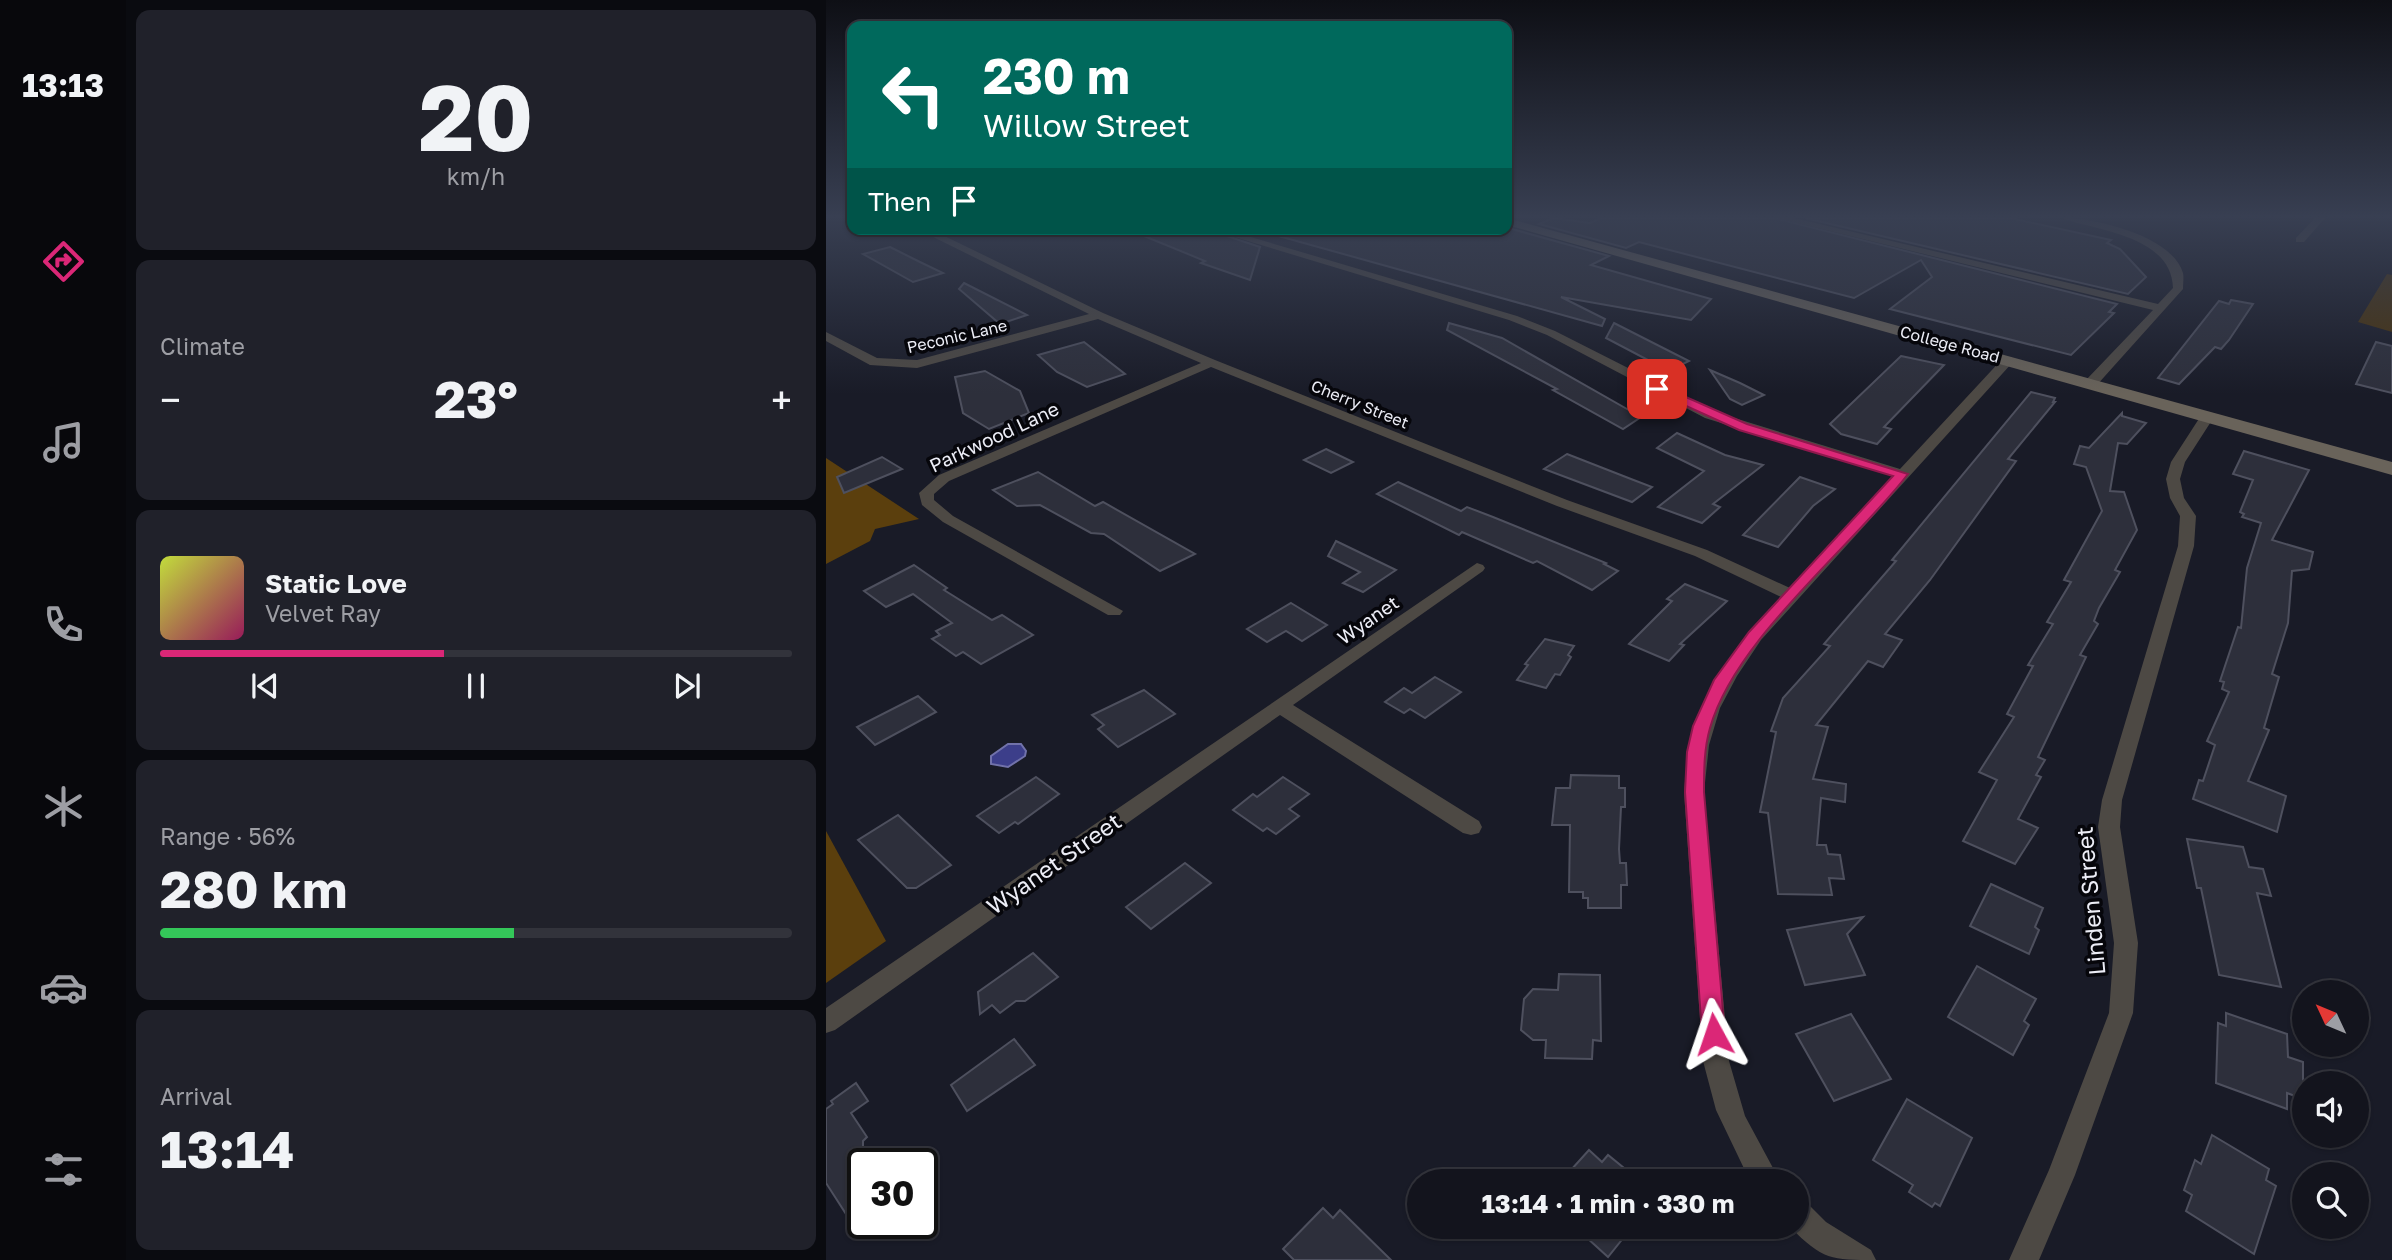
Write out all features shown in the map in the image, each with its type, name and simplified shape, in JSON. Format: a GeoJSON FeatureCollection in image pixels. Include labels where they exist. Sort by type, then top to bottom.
{"type":"FeatureCollection","features":[{"type":"Feature","properties":{"kind":"street","name":"Cherry Street"},"geometry":{"type":"LineString","coordinates":[[1020,277],[1099,315],[1211,363],[1573,508],[1701,553],[1791,595]]}},
{"type":"Feature","properties":{"kind":"street"},"geometry":{"type":"LineString","coordinates":[[1374,277],[1551,332],[1710,415],[1901,474]]}},
{"type":"Feature","properties":{"kind":"street","name":"College Road"},"geometry":{"type":"LineString","coordinates":[[1708,277],[2392,469]]}},
{"type":"Feature","properties":{"kind":"street"},"geometry":{"type":"LineString","coordinates":[[2029,277],[2160,308]]}},
{"type":"Feature","properties":{"kind":"street"},"geometry":{"type":"LineString","coordinates":[[2091,383],[2178,289],[2180,277]]}},
{"type":"Feature","properties":{"kind":"street","name":"Peconic Lane"},"geometry":{"type":"LineString","coordinates":[[826,337],[874,362],[917,364],[1099,315]]}},
{"type":"Feature","properties":{"kind":"street"},"geometry":{"type":"LineString","coordinates":[[1759,1169],[1739,1136],[1723,1100],[1716,1061],[1695,792],[1696,752],[1702,726],[1720,684],[1755,636],[2008,360]]}},
{"type":"Feature","properties":{"kind":"street","name":"Parkwood Lane"},"geometry":{"type":"LineString","coordinates":[[1114,611],[948,520],[927,502],[926,493],[944,478],[1211,363]]}},
{"type":"Feature","properties":{"kind":"street","name":"Linden Street"},"geometry":{"type":"LineString","coordinates":[[2024,1260],[2061,1175],[2121,1013],[2126,943],[2109,827],[2112,800],[2186,546],[2188,516],[2177,498],[2173,479],[2178,462],[2207,417]]}},
{"type":"Feature","properties":{"kind":"street","name":"Wyanet"},"geometry":{"type":"LineString","coordinates":[[1282,707],[1478,568]]}},
{"type":"Feature","properties":{"kind":"street"},"geometry":{"type":"LineString","coordinates":[[1282,707],[1472,827]]}},
{"type":"Feature","properties":{"kind":"street","name":"Wyanet Street"},"geometry":{"type":"LineString","coordinates":[[826,1022],[1282,707]]}},
{"type":"Feature","properties":{"kind":"street"},"geometry":{"type":"LineString","coordinates":[[1809,1224],[1861,1260]]}},
{"type":"Feature","properties":{"kind":"shaded area"},"geometry":{"type":"Polygon","coordinates":[[[2385,277],[2392,277],[2392,332],[2358,322],[2385,277]]]}},
{"type":"Feature","properties":{"kind":"shaded area"},"geometry":{"type":"Polygon","coordinates":[[[826,458],[919,519],[875,529],[870,541],[826,564],[826,458]]]}},
{"type":"Feature","properties":{"kind":"shaded area"},"geometry":{"type":"Polygon","coordinates":[[[1008,744],[1021,744],[1026,751],[1025,756],[1008,767],[991,764],[991,756],[1008,744]]]}},
{"type":"Feature","properties":{"kind":"shaded area"},"geometry":{"type":"Polygon","coordinates":[[[826,831],[886,941],[826,983],[826,831]]]}},
{"type":"Feature","properties":{"kind":"building"},"geometry":{"type":"Polygon","coordinates":[[[904,277],[930,277],[913,282],[904,277]]]}},
{"type":"Feature","properties":{"kind":"building"},"geometry":{"type":"Polygon","coordinates":[[[1425,277],[1633,277],[1711,299],[1691,320],[1561,297],[1605,319],[1602,326],[1425,277]]]}},
{"type":"Feature","properties":{"kind":"building"},"geometry":{"type":"Polygon","coordinates":[[[1773,277],[1891,277],[1854,298],[1773,277]]]}},
{"type":"Feature","properties":{"kind":"building"},"geometry":{"type":"Polygon","coordinates":[[[1932,277],[2009,277],[2117,304],[2109,312],[2114,313],[2071,355],[1890,309],[1932,277]]]}},
{"type":"Feature","properties":{"kind":"building"},"geometry":{"type":"Polygon","coordinates":[[[2055,277],[2146,277],[2128,294],[2055,277]]]}},
{"type":"Feature","properties":{"kind":"building"},"geometry":{"type":"Polygon","coordinates":[[[964,283],[1027,315],[1000,324],[959,289],[964,283]]]}},
{"type":"Feature","properties":{"kind":"building"},"geometry":{"type":"Polygon","coordinates":[[[2231,300],[2253,304],[2221,349],[2215,347],[2179,384],[2158,378],[2219,301],[2229,304],[2231,300]]]}},
{"type":"Feature","properties":{"kind":"building"},"geometry":{"type":"Polygon","coordinates":[[[1449,323],[1502,338],[1641,417],[1623,429],[1553,390],[1557,389],[1447,330],[1449,323]]]}},
{"type":"Feature","properties":{"kind":"building"},"geometry":{"type":"Polygon","coordinates":[[[1614,323],[1689,361],[1669,371],[1665,369],[1606,338],[1614,323]]]}},
{"type":"Feature","properties":{"kind":"building"},"geometry":{"type":"Polygon","coordinates":[[[1084,342],[1125,374],[1087,387],[1057,372],[1038,355],[1084,342]]]}},
{"type":"Feature","properties":{"kind":"building"},"geometry":{"type":"Polygon","coordinates":[[[2376,342],[2392,346],[2392,393],[2356,384],[2376,342]]]}},
{"type":"Feature","properties":{"kind":"building"},"geometry":{"type":"Polygon","coordinates":[[[1901,356],[1944,365],[1884,427],[1891,429],[1877,444],[1841,434],[1830,424],[1901,356]]]}},
{"type":"Feature","properties":{"kind":"building"},"geometry":{"type":"Polygon","coordinates":[[[1710,370],[1764,395],[1742,405],[1730,399],[1710,370]]]}},
{"type":"Feature","properties":{"kind":"building"},"geometry":{"type":"Polygon","coordinates":[[[985,371],[1020,391],[1029,413],[989,429],[963,413],[955,377],[985,371]]]}},
{"type":"Feature","properties":{"kind":"building"},"geometry":{"type":"Polygon","coordinates":[[[2031,392],[2055,398],[2055,402],[2008,459],[2016,461],[1930,580],[1885,634],[1902,640],[1883,667],[1868,661],[1816,725],[1828,727],[1813,779],[1846,784],[1845,802],[1821,798],[1817,845],[1826,845],[1828,854],[1840,855],[1844,879],[1829,878],[1832,895],[1778,894],[1768,813],[1760,812],[1776,732],[1771,731],[1783,698],[1830,646],[1824,644],[1896,561],[1892,560],[2031,392]]]}},
{"type":"Feature","properties":{"kind":"building"},"geometry":{"type":"Polygon","coordinates":[[[2122,413],[2122,416],[2146,423],[2127,444],[2118,443],[2110,491],[2124,492],[2137,530],[2115,570],[2120,572],[2099,608],[2094,621],[2098,624],[2080,655],[2086,657],[2038,757],[2045,760],[2036,775],[2041,777],[2018,819],[2038,828],[2015,864],[1963,841],[1997,780],[1979,772],[2014,717],[2007,714],[2033,666],[2028,665],[2053,624],[2047,622],[2071,582],[2064,580],[2102,511],[2086,467],[2074,464],[2080,446],[2089,448],[2122,413]]]}},
{"type":"Feature","properties":{"kind":"building"},"geometry":{"type":"Polygon","coordinates":[[[1677,433],[1725,455],[1763,465],[1713,504],[1720,507],[1702,523],[1658,507],[1704,471],[1657,448],[1677,433]]]}},
{"type":"Feature","properties":{"kind":"building"},"geometry":{"type":"Polygon","coordinates":[[[1326,449],[1353,462],[1331,473],[1304,460],[1326,449]]]}},
{"type":"Feature","properties":{"kind":"building"},"geometry":{"type":"Polygon","coordinates":[[[2244,451],[2309,470],[2272,540],[2313,552],[2309,569],[2292,571],[2288,623],[2272,674],[2279,677],[2264,728],[2269,730],[2248,781],[2286,796],[2277,832],[2193,799],[2199,780],[2203,781],[2215,745],[2207,741],[2229,692],[2222,689],[2224,682],[2220,681],[2238,627],[2241,628],[2247,568],[2261,523],[2242,517],[2244,514],[2240,512],[2253,480],[2233,474],[2244,451]]]}},
{"type":"Feature","properties":{"kind":"building"},"geometry":{"type":"Polygon","coordinates":[[[1567,454],[1652,487],[1632,502],[1544,469],[1567,454]]]}},
{"type":"Feature","properties":{"kind":"building"},"geometry":{"type":"Polygon","coordinates":[[[882,457],[902,469],[844,493],[837,477],[882,457]]]}},
{"type":"Feature","properties":{"kind":"building"},"geometry":{"type":"Polygon","coordinates":[[[1038,472],[1095,506],[1103,502],[1195,554],[1160,571],[1104,534],[1091,533],[1040,505],[1017,506],[993,490],[1038,472]]]}},
{"type":"Feature","properties":{"kind":"building"},"geometry":{"type":"Polygon","coordinates":[[[1800,477],[1835,489],[1813,506],[1778,547],[1743,535],[1800,477]]]}},
{"type":"Feature","properties":{"kind":"building"},"geometry":{"type":"Polygon","coordinates":[[[1398,482],[1461,511],[1467,507],[1606,563],[1604,564],[1618,571],[1592,590],[1537,561],[1533,563],[1462,532],[1459,535],[1377,494],[1398,482]]]}},
{"type":"Feature","properties":{"kind":"building"},"geometry":{"type":"Polygon","coordinates":[[[1336,541],[1396,570],[1363,592],[1343,583],[1360,572],[1328,556],[1336,541]]]}},
{"type":"Feature","properties":{"kind":"building"},"geometry":{"type":"Polygon","coordinates":[[[914,565],[947,588],[944,590],[992,620],[1002,615],[1033,635],[981,664],[963,652],[956,656],[932,639],[940,635],[936,631],[952,623],[913,594],[886,607],[864,591],[914,565]]]}},
{"type":"Feature","properties":{"kind":"building"},"geometry":{"type":"Polygon","coordinates":[[[1685,584],[1727,601],[1680,644],[1684,645],[1669,661],[1629,644],[1672,601],[1667,599],[1685,584]]]}},
{"type":"Feature","properties":{"kind":"building"},"geometry":{"type":"Polygon","coordinates":[[[1291,603],[1327,625],[1302,641],[1286,631],[1267,642],[1247,629],[1291,603]]]}},
{"type":"Feature","properties":{"kind":"building"},"geometry":{"type":"Polygon","coordinates":[[[1545,639],[1574,646],[1560,675],[1555,674],[1546,688],[1517,680],[1528,665],[1525,664],[1545,639]]]}},
{"type":"Feature","properties":{"kind":"building"},"geometry":{"type":"Polygon","coordinates":[[[1435,677],[1461,692],[1425,718],[1410,709],[1404,713],[1385,702],[1404,688],[1412,693],[1435,677]]]}},
{"type":"Feature","properties":{"kind":"building"},"geometry":{"type":"Polygon","coordinates":[[[1144,690],[1175,714],[1118,747],[1098,729],[1104,725],[1092,715],[1144,690]]]}},
{"type":"Feature","properties":{"kind":"building"},"geometry":{"type":"Polygon","coordinates":[[[918,696],[936,712],[875,745],[857,727],[918,696]]]}},
{"type":"Feature","properties":{"kind":"building"},"geometry":{"type":"Polygon","coordinates":[[[1571,775],[1619,776],[1619,788],[1625,788],[1625,807],[1621,807],[1619,849],[1620,863],[1626,863],[1627,885],[1621,885],[1621,908],[1588,908],[1588,898],[1583,898],[1583,892],[1569,892],[1570,825],[1552,825],[1556,788],[1570,788],[1571,775]]]}},
{"type":"Feature","properties":{"kind":"building"},"geometry":{"type":"Polygon","coordinates":[[[1036,777],[1059,794],[1018,824],[1015,822],[999,833],[977,816],[1036,777]]]}},
{"type":"Feature","properties":{"kind":"building"},"geometry":{"type":"Polygon","coordinates":[[[1283,777],[1309,794],[1289,809],[1299,816],[1276,834],[1267,828],[1263,831],[1233,810],[1253,794],[1257,797],[1283,777]]]}},
{"type":"Feature","properties":{"kind":"building"},"geometry":{"type":"Polygon","coordinates":[[[898,815],[951,865],[916,888],[907,888],[858,840],[898,815]]]}},
{"type":"Feature","properties":{"kind":"building"},"geometry":{"type":"Polygon","coordinates":[[[2187,839],[2243,847],[2249,867],[2263,869],[2271,896],[2257,893],[2281,987],[2219,975],[2201,888],[2197,888],[2187,839]]]}},
{"type":"Feature","properties":{"kind":"building"},"geometry":{"type":"Polygon","coordinates":[[[1185,863],[1211,883],[1151,929],[1126,907],[1185,863]]]}},
{"type":"Feature","properties":{"kind":"building"},"geometry":{"type":"Polygon","coordinates":[[[1991,884],[2043,908],[2035,927],[2039,930],[2029,954],[1970,926],[1991,884]]]}},
{"type":"Feature","properties":{"kind":"building"},"geometry":{"type":"Polygon","coordinates":[[[1863,917],[1847,934],[1865,975],[1805,985],[1787,930],[1863,917]]]}},
{"type":"Feature","properties":{"kind":"building"},"geometry":{"type":"Polygon","coordinates":[[[1033,953],[1058,977],[1025,1001],[1016,1001],[1000,1013],[992,1005],[980,1014],[978,992],[1033,953]]]}},
{"type":"Feature","properties":{"kind":"building"},"geometry":{"type":"Polygon","coordinates":[[[1977,966],[2036,999],[2024,1021],[2029,1025],[2013,1055],[1948,1017],[1977,966]]]}},
{"type":"Feature","properties":{"kind":"building"},"geometry":{"type":"Polygon","coordinates":[[[1559,974],[1600,975],[1601,1041],[1593,1040],[1592,1059],[1545,1058],[1546,1040],[1533,1040],[1521,1030],[1524,999],[1533,989],[1558,990],[1559,974]]]}},
{"type":"Feature","properties":{"kind":"building"},"geometry":{"type":"Polygon","coordinates":[[[2226,1013],[2287,1034],[2288,1057],[2303,1062],[2303,1071],[2292,1071],[2292,1095],[2287,1093],[2287,1109],[2216,1083],[2218,1023],[2226,1026],[2226,1013]]]}},
{"type":"Feature","properties":{"kind":"building"},"geometry":{"type":"Polygon","coordinates":[[[1851,1014],[1891,1079],[1834,1101],[1796,1034],[1851,1014]]]}},
{"type":"Feature","properties":{"kind":"building"},"geometry":{"type":"Polygon","coordinates":[[[1014,1039],[1035,1065],[967,1111],[951,1085],[1014,1039]]]}},
{"type":"Feature","properties":{"kind":"building"},"geometry":{"type":"Polygon","coordinates":[[[856,1083],[868,1101],[851,1113],[867,1137],[863,1141],[863,1148],[847,1148],[846,1214],[826,1183],[826,1109],[833,1104],[831,1101],[856,1083]]]}},
{"type":"Feature","properties":{"kind":"building"},"geometry":{"type":"Polygon","coordinates":[[[1907,1099],[1972,1138],[1940,1206],[1935,1203],[1932,1207],[1909,1192],[1913,1185],[1873,1160],[1907,1099]]]}},
{"type":"Feature","properties":{"kind":"building"},"geometry":{"type":"Polygon","coordinates":[[[2212,1135],[2269,1169],[2266,1180],[2276,1186],[2254,1254],[2186,1211],[2192,1195],[2184,1190],[2195,1160],[2201,1164],[2212,1135]]]}},
{"type":"Feature","properties":{"kind":"building"},"geometry":{"type":"Polygon","coordinates":[[[1589,1150],[1602,1162],[1608,1155],[1625,1169],[1572,1169],[1589,1150]]]}},
{"type":"Feature","properties":{"kind":"building"},"geometry":{"type":"Polygon","coordinates":[[[1323,1208],[1333,1218],[1340,1210],[1391,1260],[1294,1260],[1283,1249],[1323,1208]]]}},
{"type":"Feature","properties":{"kind":"building"},"geometry":{"type":"Polygon","coordinates":[[[1588,1239],[1622,1239],[1608,1257],[1588,1239]]]}},
{"type":"Feature","properties":{"kind":"route"},"geometry":{"type":"LineString","coordinates":[[1657,389],[1710,415],[1743,427],[1901,474],[1755,636],[1720,684],[1702,726],[1696,752],[1695,792],[1714,1034]]}}]}
